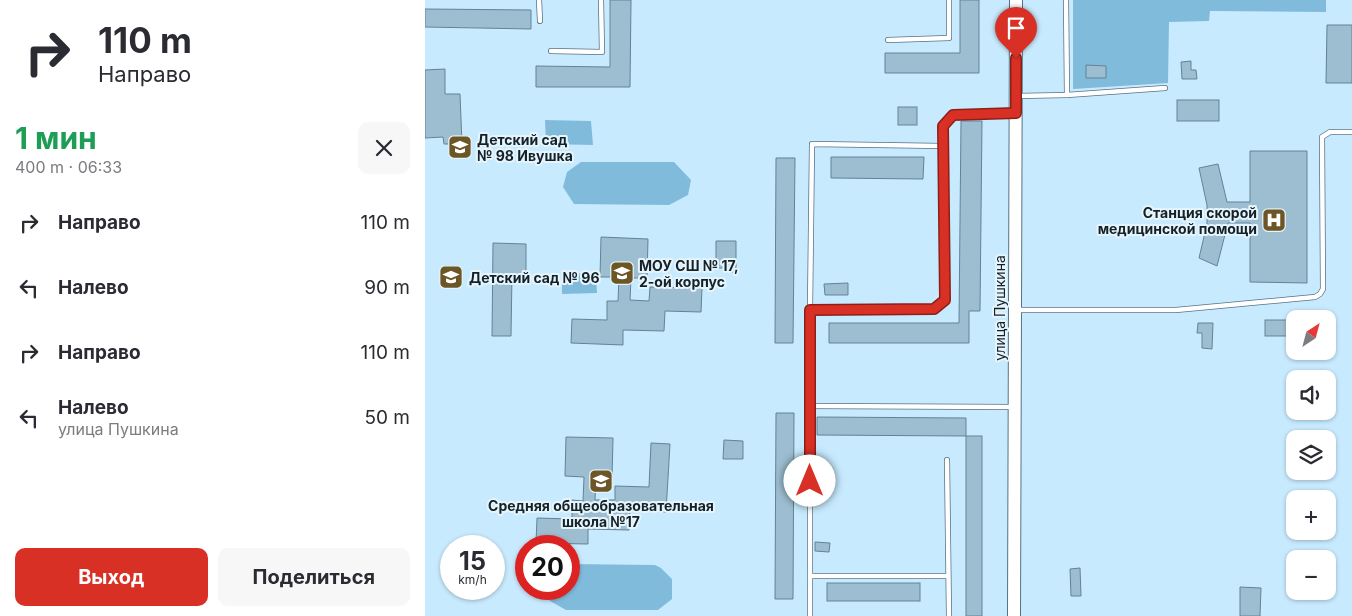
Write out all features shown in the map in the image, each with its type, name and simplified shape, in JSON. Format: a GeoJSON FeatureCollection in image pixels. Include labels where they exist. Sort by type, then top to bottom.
{"type":"FeatureCollection","features":[{"type":"Feature","properties":{"kind":"street","name":"улица Пушкина"},"geometry":{"type":"LineString","coordinates":[[1014,616],[1016,0]]}},
{"type":"Feature","properties":{"kind":"lane"},"geometry":{"type":"LineString","coordinates":[[539,0],[540,21]]}},
{"type":"Feature","properties":{"kind":"lane"},"geometry":{"type":"LineString","coordinates":[[551,51],[602,52],[601,0]]}},
{"type":"Feature","properties":{"kind":"lane"},"geometry":{"type":"LineString","coordinates":[[888,40],[949,38],[949,0]]}},
{"type":"Feature","properties":{"kind":"lane"},"geometry":{"type":"LineString","coordinates":[[1066,0],[1067,95]]}},
{"type":"Feature","properties":{"kind":"lane"},"geometry":{"type":"LineString","coordinates":[[1016,96],[1067,95],[1165,88]]}},
{"type":"Feature","properties":{"kind":"lane"},"geometry":{"type":"LineString","coordinates":[[810,310],[934,309],[945,300],[943,126],[953,115],[1016,113]]}},
{"type":"Feature","properties":{"kind":"lane"},"geometry":{"type":"LineString","coordinates":[[1014,310],[1176,310],[1315,297],[1321,294],[1323,289],[1322,137],[1330,132],[1352,132]]}},
{"type":"Feature","properties":{"kind":"lane"},"geometry":{"type":"LineString","coordinates":[[810,616],[812,144],[943,146]]}},
{"type":"Feature","properties":{"kind":"lane"},"geometry":{"type":"LineString","coordinates":[[810,406],[1014,407]]}},
{"type":"Feature","properties":{"kind":"lane"},"geometry":{"type":"LineString","coordinates":[[947,460],[949,616]]}},
{"type":"Feature","properties":{"kind":"lane"},"geometry":{"type":"LineString","coordinates":[[810,576],[948,576]]}},
{"type":"Feature","properties":{"kind":"shaded area"},"geometry":{"type":"Polygon","coordinates":[[[1073,0],[1326,0],[1326,12],[1210,11],[1209,21],[1169,22],[1168,83],[1073,89],[1073,0]]]}},
{"type":"Feature","properties":{"kind":"shaded area"},"geometry":{"type":"Polygon","coordinates":[[[545,120],[591,121],[593,145],[546,144],[545,120]]]}},
{"type":"Feature","properties":{"kind":"shaded area"},"geometry":{"type":"Polygon","coordinates":[[[581,162],[674,162],[691,180],[688,195],[669,205],[574,204],[563,187],[567,172],[581,162]]]}},
{"type":"Feature","properties":{"kind":"shaded area"},"geometry":{"type":"Polygon","coordinates":[[[596,273],[597,293],[562,294],[562,274],[596,273]]]}},
{"type":"Feature","properties":{"kind":"shaded area"},"geometry":{"type":"Polygon","coordinates":[[[580,564],[655,565],[672,579],[672,599],[658,610],[566,610],[550,601],[580,600],[580,564]]]}},
{"type":"Feature","properties":{"kind":"building"},"geometry":{"type":"Polygon","coordinates":[[[610,0],[631,0],[630,87],[536,87],[536,66],[610,67],[610,0]]]}},
{"type":"Feature","properties":{"kind":"building"},"geometry":{"type":"Polygon","coordinates":[[[960,0],[979,0],[979,73],[885,73],[885,53],[960,53],[960,0]]]}},
{"type":"Feature","properties":{"kind":"building"},"geometry":{"type":"Polygon","coordinates":[[[425,9],[531,10],[531,29],[425,27],[425,9]]]}},
{"type":"Feature","properties":{"kind":"building"},"geometry":{"type":"Polygon","coordinates":[[[1327,25],[1352,25],[1352,83],[1326,83],[1327,25]]]}},
{"type":"Feature","properties":{"kind":"building"},"geometry":{"type":"Polygon","coordinates":[[[1191,61],[1191,70],[1196,70],[1197,79],[1182,79],[1181,62],[1191,61]]]}},
{"type":"Feature","properties":{"kind":"building"},"geometry":{"type":"Polygon","coordinates":[[[1086,65],[1106,66],[1106,78],[1086,78],[1086,65]]]}},
{"type":"Feature","properties":{"kind":"building"},"geometry":{"type":"Polygon","coordinates":[[[445,69],[445,94],[460,94],[462,144],[444,144],[443,137],[425,138],[425,70],[445,69]]]}},
{"type":"Feature","properties":{"kind":"building"},"geometry":{"type":"Polygon","coordinates":[[[1177,100],[1219,100],[1219,121],[1177,121],[1177,100]]]}},
{"type":"Feature","properties":{"kind":"building"},"geometry":{"type":"Polygon","coordinates":[[[898,107],[917,107],[917,125],[898,125],[898,107]]]}},
{"type":"Feature","properties":{"kind":"building"},"geometry":{"type":"Polygon","coordinates":[[[961,121],[982,121],[980,311],[969,311],[969,343],[829,343],[829,323],[959,323],[961,121]]]}},
{"type":"Feature","properties":{"kind":"building"},"geometry":{"type":"Polygon","coordinates":[[[1250,151],[1307,151],[1307,283],[1250,282],[1250,223],[1228,223],[1217,266],[1199,258],[1207,224],[1207,205],[1199,168],[1218,164],[1227,202],[1250,202],[1250,151]]]}},
{"type":"Feature","properties":{"kind":"building"},"geometry":{"type":"Polygon","coordinates":[[[831,157],[924,157],[923,179],[831,178],[831,157]]]}},
{"type":"Feature","properties":{"kind":"building"},"geometry":{"type":"Polygon","coordinates":[[[776,158],[795,158],[793,343],[775,343],[776,158]]]}},
{"type":"Feature","properties":{"kind":"building"},"geometry":{"type":"Polygon","coordinates":[[[601,237],[648,239],[647,278],[631,278],[630,300],[649,301],[650,287],[702,288],[701,312],[665,311],[664,331],[623,330],[623,345],[571,343],[572,319],[607,320],[607,301],[618,301],[619,277],[600,277],[601,237]]]}},
{"type":"Feature","properties":{"kind":"building"},"geometry":{"type":"Polygon","coordinates":[[[716,241],[736,241],[736,272],[726,272],[726,268],[716,268],[716,241]]]}},
{"type":"Feature","properties":{"kind":"building"},"geometry":{"type":"Polygon","coordinates":[[[493,243],[526,244],[526,274],[512,274],[511,336],[492,336],[493,243]]]}},
{"type":"Feature","properties":{"kind":"building"},"geometry":{"type":"Polygon","coordinates":[[[848,283],[848,295],[825,295],[824,284],[848,283]]]}},
{"type":"Feature","properties":{"kind":"building"},"geometry":{"type":"Polygon","coordinates":[[[1265,320],[1286,320],[1286,336],[1265,336],[1265,320]]]}},
{"type":"Feature","properties":{"kind":"building"},"geometry":{"type":"Polygon","coordinates":[[[1198,323],[1213,323],[1212,349],[1202,348],[1202,333],[1197,333],[1198,323]]]}},
{"type":"Feature","properties":{"kind":"building"},"geometry":{"type":"Polygon","coordinates":[[[776,413],[794,413],[793,599],[775,599],[776,413]]]}},
{"type":"Feature","properties":{"kind":"building"},"geometry":{"type":"Polygon","coordinates":[[[817,417],[966,418],[966,436],[817,435],[817,417]]]}},
{"type":"Feature","properties":{"kind":"building"},"geometry":{"type":"Polygon","coordinates":[[[966,436],[982,436],[982,616],[966,616],[966,436]]]}},
{"type":"Feature","properties":{"kind":"building"},"geometry":{"type":"Polygon","coordinates":[[[566,437],[613,438],[612,478],[596,477],[595,500],[615,500],[615,486],[649,487],[651,443],[670,444],[666,512],[630,511],[629,530],[588,529],[588,544],[580,544],[580,535],[536,535],[537,518],[572,519],[572,500],[583,501],[584,477],[565,476],[566,437]]]}},
{"type":"Feature","properties":{"kind":"building"},"geometry":{"type":"Polygon","coordinates":[[[724,440],[743,441],[743,459],[723,459],[724,440]]]}},
{"type":"Feature","properties":{"kind":"building"},"geometry":{"type":"Polygon","coordinates":[[[815,542],[830,543],[829,552],[815,551],[815,542]]]}},
{"type":"Feature","properties":{"kind":"building"},"geometry":{"type":"Polygon","coordinates":[[[1080,568],[1081,596],[1071,596],[1070,569],[1080,568]]]}},
{"type":"Feature","properties":{"kind":"building"},"geometry":{"type":"Polygon","coordinates":[[[827,583],[920,583],[920,601],[827,601],[827,583]]]}},
{"type":"Feature","properties":{"kind":"building"},"geometry":{"type":"Polygon","coordinates":[[[1240,587],[1261,588],[1260,616],[1240,616],[1240,587]]]}},
{"type":"Feature","properties":{"kind":"place","name":"Детский сад № 98 Ивушка"},"geometry":{"type":"Point","coordinates":[460,147]}},
{"type":"Feature","properties":{"kind":"place","name":"Станция скорой медицинской помощи"},"geometry":{"type":"Point","coordinates":[1274,220]}},
{"type":"Feature","properties":{"kind":"place","name":"МОУ СШ № 17, 2-ой корпус"},"geometry":{"type":"Point","coordinates":[622,273]}},
{"type":"Feature","properties":{"kind":"place","name":"Детский сад № 96"},"geometry":{"type":"Point","coordinates":[451,277]}},
{"type":"Feature","properties":{"kind":"place","name":"Средняя общеобразовательная школа №17"},"geometry":{"type":"Point","coordinates":[601,481]}},
{"type":"Feature","properties":{"kind":"route"},"geometry":{"type":"LineString","coordinates":[[810,481],[810,310],[934,309],[945,300],[943,126],[953,115],[1016,113],[1016,58]]}}]}
